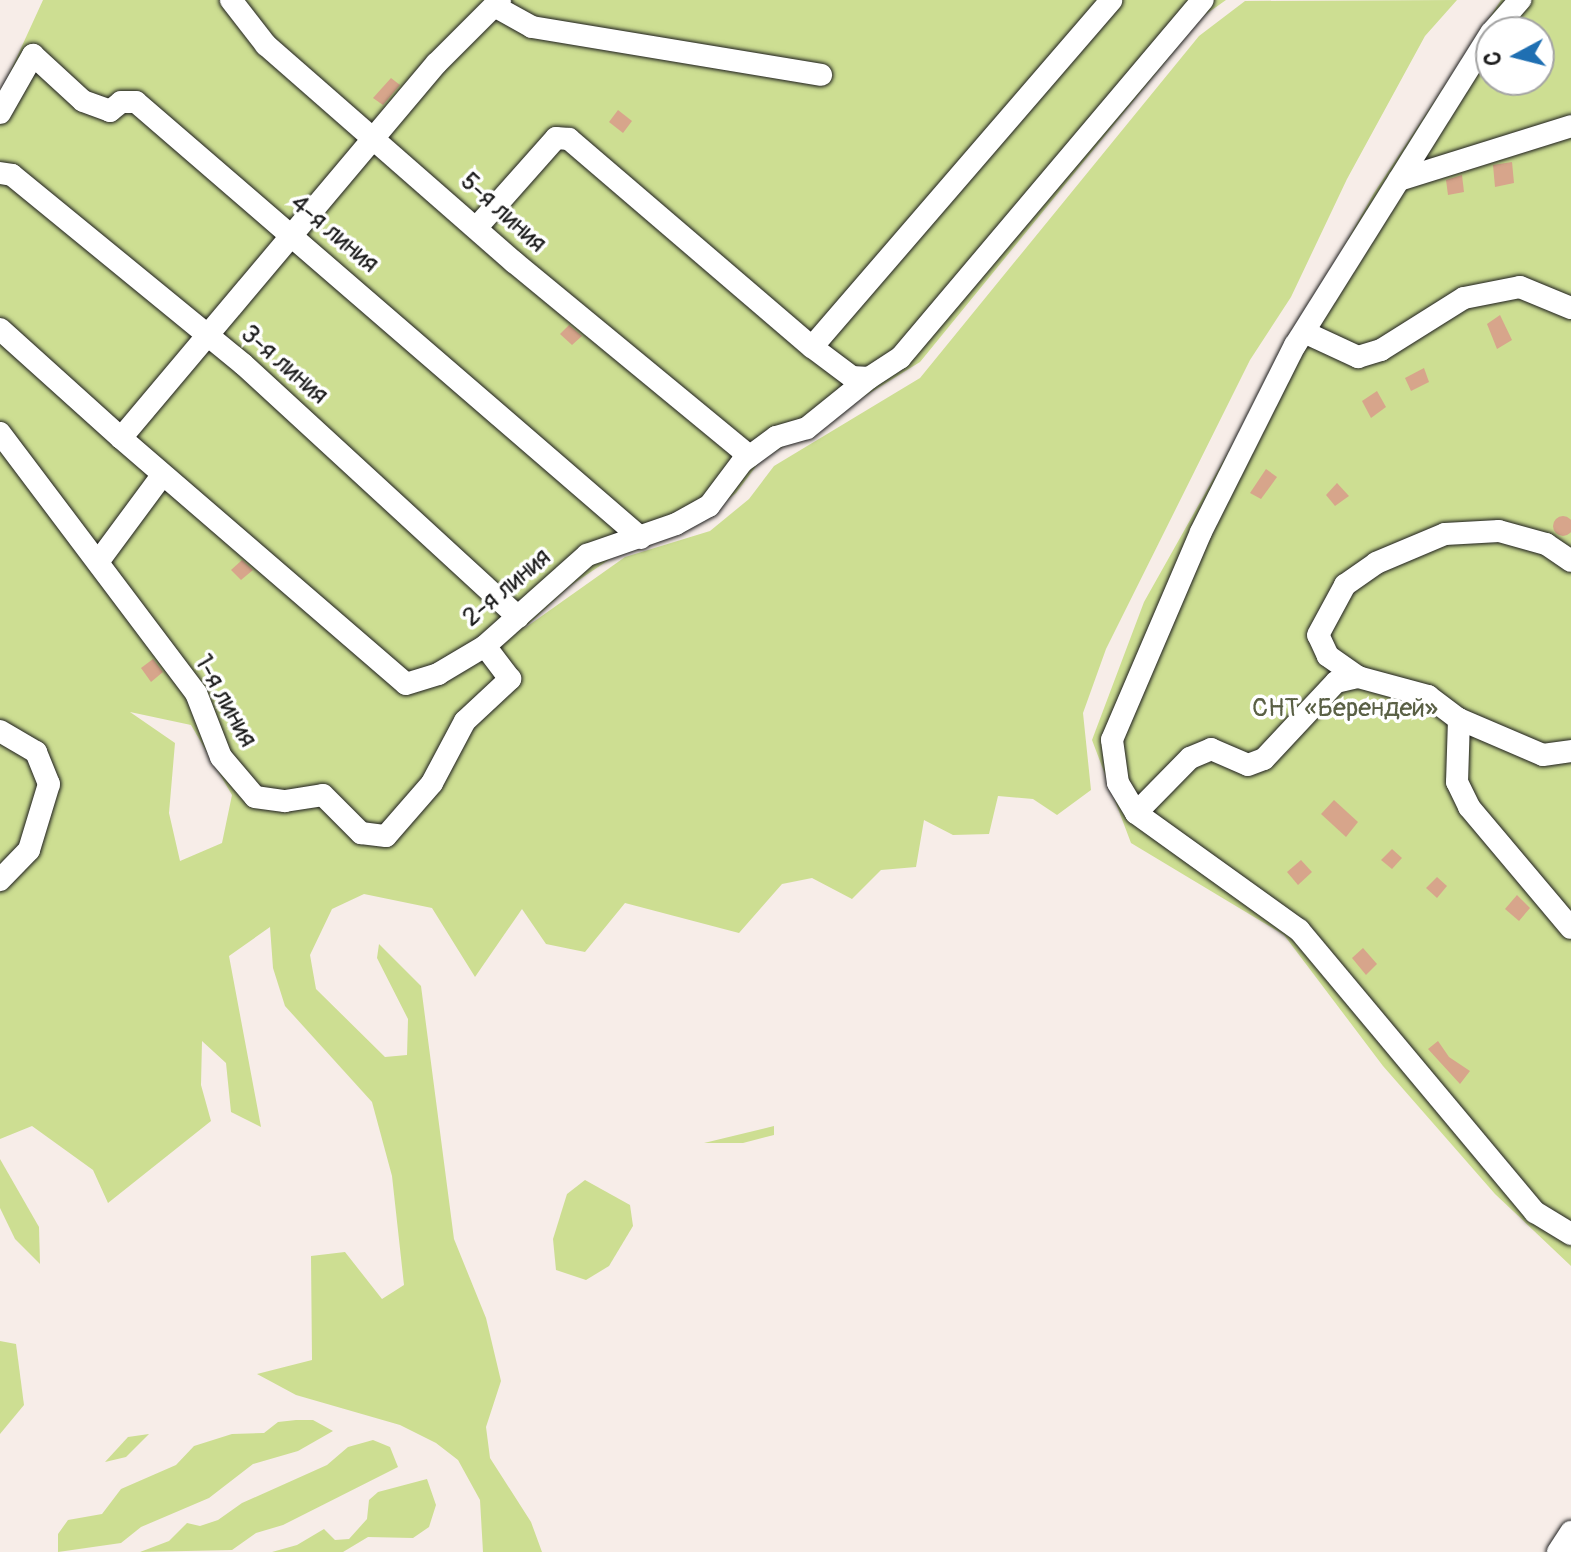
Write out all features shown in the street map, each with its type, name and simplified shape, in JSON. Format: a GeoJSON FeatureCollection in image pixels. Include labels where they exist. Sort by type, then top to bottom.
{"type":"FeatureCollection","features":[{"type":"Feature","properties":{"kind":"street","name":"5-я линия"},"geometry":{"type":"LineString","coordinates":[[231,0],[266,45],[749,456]]}},
{"type":"Feature","properties":{"kind":"street"},"geometry":{"type":"LineString","coordinates":[[812,347],[1111,0]]}},
{"type":"Feature","properties":{"kind":"street","name":"2-я линия"},"geometry":{"type":"LineString","coordinates":[[0,329],[161,477],[406,684],[438,674],[485,646],[587,555],[641,538],[709,506],[749,456],[776,437],[807,428],[869,378],[900,358],[949,305],[1203,0]]}},
{"type":"Feature","properties":{"kind":"street"},"geometry":{"type":"LineString","coordinates":[[1506,16],[1520,0]]}},
{"type":"Feature","properties":{"kind":"street"},"geometry":{"type":"LineString","coordinates":[[121,438],[376,140],[437,63],[498,4],[532,27],[821,75]]}},
{"type":"Feature","properties":{"kind":"street","name":"4-я линия"},"geometry":{"type":"LineString","coordinates":[[0,113],[33,55],[83,101],[110,111],[121,102],[136,102],[641,538]]}},
{"type":"Feature","properties":{"kind":"street"},"geometry":{"type":"LineString","coordinates":[[1475,59],[1304,332],[1201,532],[1126,700],[1112,740],[1118,783],[1136,813],[1299,930],[1535,1212],[1571,1234]]}},
{"type":"Feature","properties":{"kind":"street"},"geometry":{"type":"LineString","coordinates":[[1399,180],[1571,126]]}},
{"type":"Feature","properties":{"kind":"street"},"geometry":{"type":"LineString","coordinates":[[477,227],[556,138],[569,139],[812,347],[852,377],[869,378]]}},
{"type":"Feature","properties":{"kind":"street","name":"3-я линия"},"geometry":{"type":"LineString","coordinates":[[0,173],[12,175],[208,335],[518,617]]}},
{"type":"Feature","properties":{"kind":"street"},"geometry":{"type":"LineString","coordinates":[[1304,332],[1358,357],[1381,350],[1464,298],[1520,287],[1571,308]]}},
{"type":"Feature","properties":{"kind":"street","name":"1-я линия"},"geometry":{"type":"LineString","coordinates":[[0,433],[196,693],[221,757],[255,797],[285,801],[323,795],[361,833],[386,836],[432,783],[465,721],[510,679],[485,646]]}},
{"type":"Feature","properties":{"kind":"street"},"geometry":{"type":"LineString","coordinates":[[98,562],[161,477]]}},
{"type":"Feature","properties":{"kind":"street"},"geometry":{"type":"LineString","coordinates":[[1571,561],[1546,544],[1499,531],[1445,534],[1376,563],[1345,585],[1318,635],[1328,656],[1358,677],[1428,696],[1459,719],[1543,755],[1571,751]]}},
{"type":"Feature","properties":{"kind":"street"},"geometry":{"type":"LineString","coordinates":[[1136,813],[1190,758],[1211,749],[1248,765],[1264,759],[1336,682],[1358,677]]}},
{"type":"Feature","properties":{"kind":"street"},"geometry":{"type":"LineString","coordinates":[[1459,719],[1457,782],[1469,807],[1571,928]]}},
{"type":"Feature","properties":{"kind":"street"},"geometry":{"type":"LineString","coordinates":[[0,731],[36,752],[49,784],[29,850],[0,880]]}},
{"type":"Feature","properties":{"kind":"street"},"geometry":{"type":"LineString","coordinates":[[1558,1552],[1571,1532]]}},
{"type":"Feature","properties":{"kind":"green space"},"geometry":{"type":"Polygon","coordinates":[[[43,0],[1226,0],[1202,17],[920,362],[760,461],[736,493],[697,524],[613,557],[570,586],[522,630],[625,557],[710,531],[749,499],[774,466],[920,378],[1199,36],[1245,1],[1457,0],[1425,36],[1347,179],[1291,297],[1250,360],[1106,649],[1083,713],[1091,790],[1057,815],[1033,799],[998,796],[989,834],[953,835],[924,820],[916,867],[881,870],[852,899],[812,878],[782,884],[739,933],[625,903],[585,952],[546,944],[522,909],[475,977],[432,908],[364,894],[332,909],[310,955],[316,989],[385,1057],[407,1055],[408,1019],[377,958],[379,944],[421,986],[454,1239],[486,1318],[501,1381],[486,1427],[490,1458],[531,1522],[542,1552],[483,1552],[480,1500],[458,1460],[436,1443],[400,1425],[296,1395],[257,1374],[312,1360],[311,1256],[345,1252],[382,1299],[404,1285],[392,1176],[372,1102],[285,1006],[273,968],[270,927],[229,956],[261,1127],[231,1112],[226,1063],[202,1041],[201,1085],[211,1121],[108,1203],[93,1170],[32,1126],[0,1139],[0,94],[43,0]],[[130,712],[175,743],[169,813],[180,861],[222,843],[232,795],[191,725],[130,712]]]}},
{"type":"Feature","properties":{"kind":"green space","name":"СНТ «Берендей»"},"geometry":{"type":"Polygon","coordinates":[[[1501,0],[1571,0],[1571,1266],[1495,1194],[1383,1066],[1284,935],[1131,843],[1092,740],[1144,602],[1374,193],[1475,40],[1475,96],[1555,96],[1555,16],[1490,16],[1501,0]]]}},
{"type":"Feature","properties":{"kind":"green space"},"geometry":{"type":"Polygon","coordinates":[[[774,1126],[774,1135],[743,1143],[704,1143],[774,1126]]]}},
{"type":"Feature","properties":{"kind":"green space"},"geometry":{"type":"Polygon","coordinates":[[[0,1159],[39,1227],[40,1264],[15,1239],[0,1208],[0,1159]]]}},
{"type":"Feature","properties":{"kind":"green space"},"geometry":{"type":"Polygon","coordinates":[[[585,1180],[630,1205],[633,1226],[609,1266],[586,1280],[556,1270],[553,1239],[567,1194],[585,1180]]]}},
{"type":"Feature","properties":{"kind":"green space"},"geometry":{"type":"Polygon","coordinates":[[[0,1341],[16,1344],[24,1405],[0,1434],[0,1341]]]}},
{"type":"Feature","properties":{"kind":"green space"},"geometry":{"type":"Polygon","coordinates":[[[313,1420],[333,1431],[298,1451],[253,1464],[209,1498],[141,1527],[121,1543],[58,1552],[58,1534],[68,1520],[102,1514],[121,1489],[176,1465],[194,1446],[232,1434],[264,1433],[278,1422],[313,1420]]]}},
{"type":"Feature","properties":{"kind":"green space"},"geometry":{"type":"Polygon","coordinates":[[[149,1434],[126,1457],[105,1462],[128,1437],[149,1434]]]}},
{"type":"Feature","properties":{"kind":"green space"},"geometry":{"type":"Polygon","coordinates":[[[373,1440],[390,1447],[398,1467],[283,1525],[256,1533],[232,1550],[140,1552],[169,1541],[187,1523],[200,1526],[218,1520],[242,1503],[327,1465],[348,1447],[373,1440]]]}},
{"type":"Feature","properties":{"kind":"green space"},"geometry":{"type":"Polygon","coordinates":[[[427,1479],[436,1505],[429,1527],[413,1538],[368,1537],[343,1552],[272,1552],[297,1545],[324,1529],[335,1540],[349,1539],[367,1519],[369,1500],[378,1492],[427,1479]]]}},
{"type":"Feature","properties":{"kind":"building"},"geometry":{"type":"Polygon","coordinates":[[[391,78],[400,85],[383,105],[373,98],[391,78]]]}},
{"type":"Feature","properties":{"kind":"building"},"geometry":{"type":"Polygon","coordinates":[[[618,110],[632,121],[623,133],[609,122],[618,110]]]}},
{"type":"Feature","properties":{"kind":"building"},"geometry":{"type":"Polygon","coordinates":[[[1512,162],[1514,183],[1495,187],[1493,165],[1512,162]]]}},
{"type":"Feature","properties":{"kind":"building"},"geometry":{"type":"Polygon","coordinates":[[[1462,175],[1464,192],[1448,195],[1446,180],[1462,175]]]}},
{"type":"Feature","properties":{"kind":"building"},"geometry":{"type":"Polygon","coordinates":[[[1500,315],[1512,340],[1497,349],[1487,324],[1500,315]]]}},
{"type":"Feature","properties":{"kind":"building"},"geometry":{"type":"Polygon","coordinates":[[[569,325],[582,336],[572,345],[560,334],[569,325]]]}},
{"type":"Feature","properties":{"kind":"building"},"geometry":{"type":"Polygon","coordinates":[[[1424,368],[1429,382],[1411,391],[1405,378],[1424,368]]]}},
{"type":"Feature","properties":{"kind":"building"},"geometry":{"type":"Polygon","coordinates":[[[1377,391],[1386,407],[1371,418],[1362,401],[1377,391]]]}},
{"type":"Feature","properties":{"kind":"building"},"geometry":{"type":"Polygon","coordinates":[[[1266,469],[1277,477],[1261,499],[1250,493],[1266,469]]]}},
{"type":"Feature","properties":{"kind":"building"},"geometry":{"type":"Polygon","coordinates":[[[1337,483],[1349,496],[1335,506],[1326,495],[1337,483]]]}},
{"type":"Feature","properties":{"kind":"building"},"geometry":{"type":"Polygon","coordinates":[[[1563,516],[1570,519],[1573,526],[1570,533],[1563,536],[1556,533],[1553,526],[1556,519],[1563,516]]]}},
{"type":"Feature","properties":{"kind":"building"},"geometry":{"type":"Polygon","coordinates":[[[242,560],[253,570],[241,580],[231,570],[242,560]]]}},
{"type":"Feature","properties":{"kind":"building"},"geometry":{"type":"Polygon","coordinates":[[[153,659],[163,672],[151,682],[141,668],[153,659]]]}},
{"type":"Feature","properties":{"kind":"building"},"geometry":{"type":"Polygon","coordinates":[[[1334,800],[1358,822],[1346,837],[1321,814],[1334,800]]]}},
{"type":"Feature","properties":{"kind":"building"},"geometry":{"type":"Polygon","coordinates":[[[1392,849],[1402,858],[1392,869],[1381,860],[1392,849]]]}},
{"type":"Feature","properties":{"kind":"building"},"geometry":{"type":"Polygon","coordinates":[[[1301,860],[1312,872],[1298,885],[1287,872],[1301,860]]]}},
{"type":"Feature","properties":{"kind":"building"},"geometry":{"type":"Polygon","coordinates":[[[1437,877],[1447,886],[1437,898],[1426,888],[1437,877]]]}},
{"type":"Feature","properties":{"kind":"building"},"geometry":{"type":"Polygon","coordinates":[[[1517,895],[1530,908],[1519,921],[1505,909],[1517,895]]]}},
{"type":"Feature","properties":{"kind":"building"},"geometry":{"type":"Polygon","coordinates":[[[1363,948],[1377,964],[1366,975],[1352,958],[1363,948]]]}},
{"type":"Feature","properties":{"kind":"building"},"geometry":{"type":"Polygon","coordinates":[[[1438,1041],[1449,1057],[1470,1071],[1460,1084],[1428,1049],[1438,1041]]]}}]}
